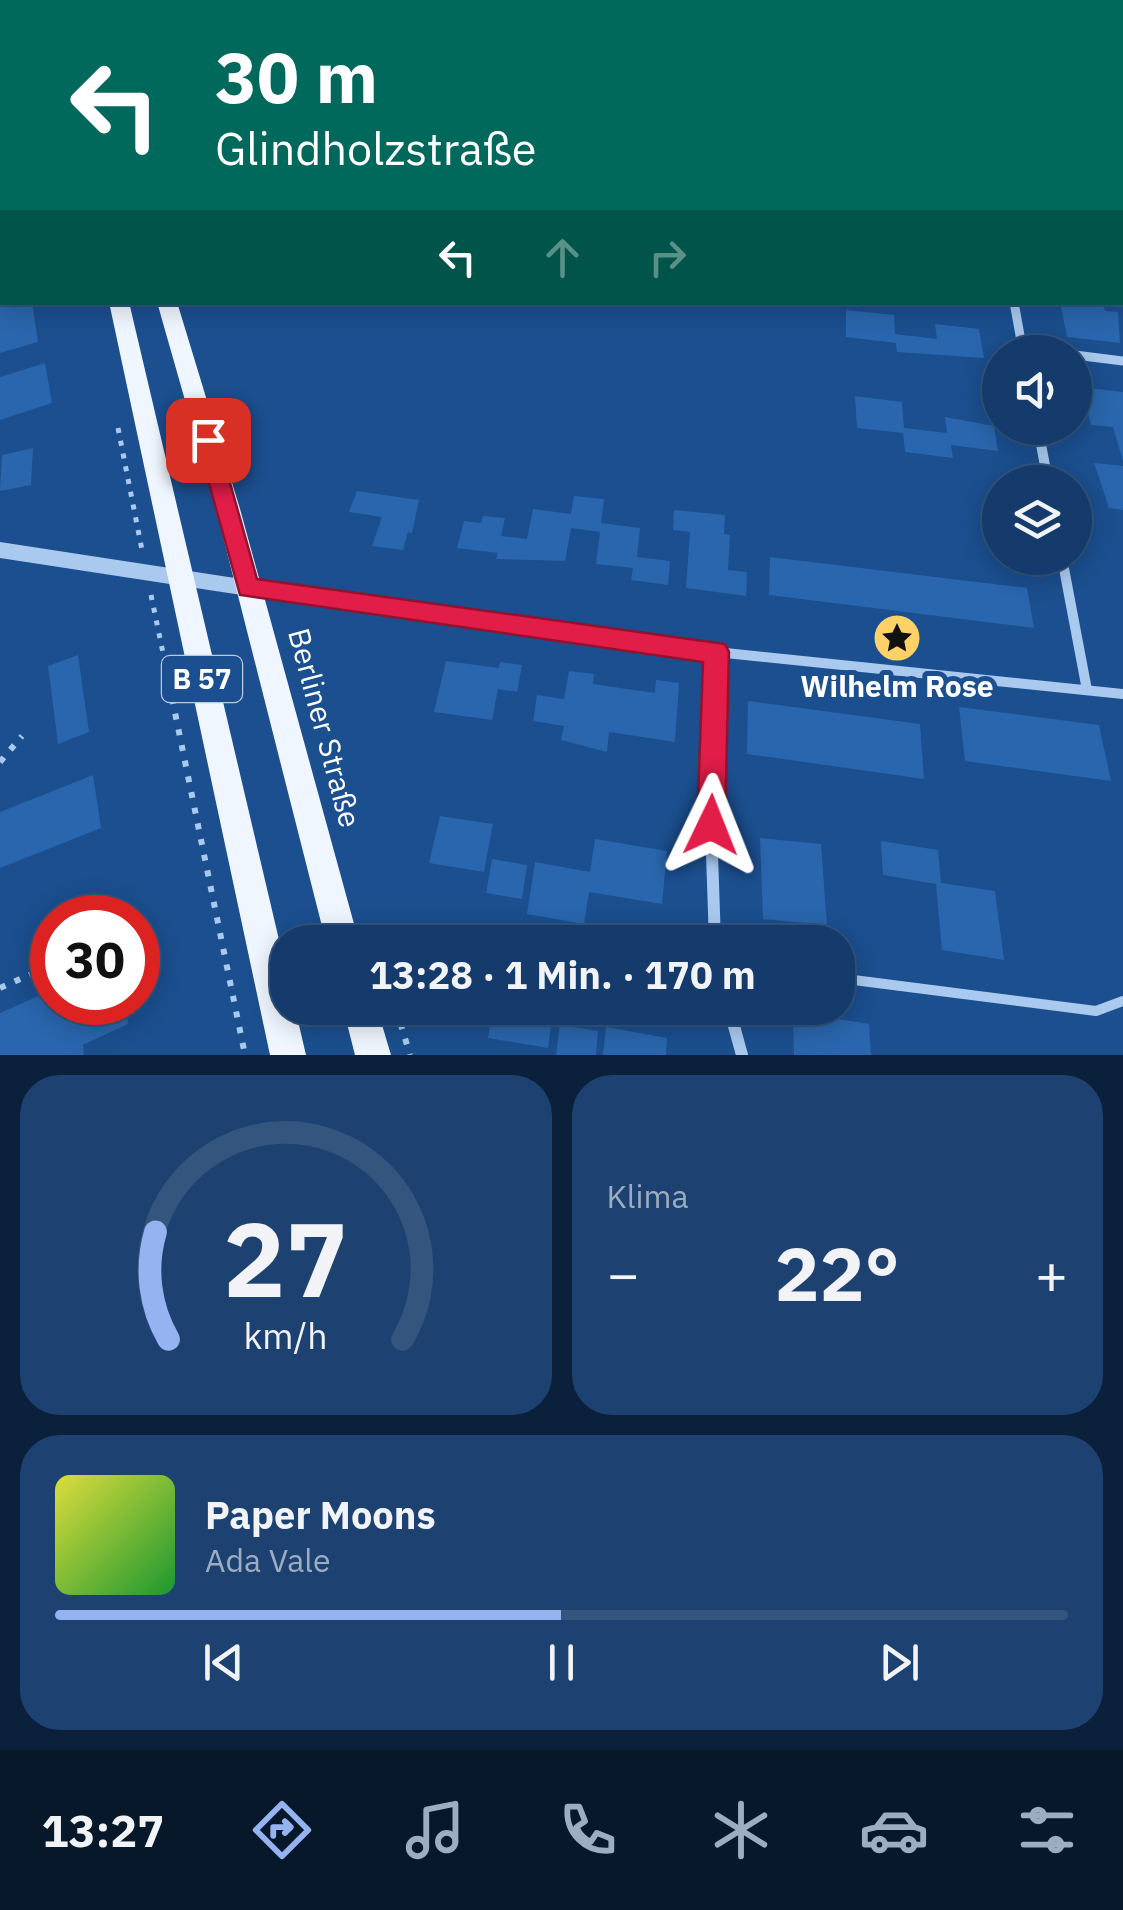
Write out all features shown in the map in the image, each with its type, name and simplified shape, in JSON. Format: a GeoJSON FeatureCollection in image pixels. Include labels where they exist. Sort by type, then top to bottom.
{"type":"FeatureCollection","features":[{"type":"Feature","properties":{"kind":"main road","name":"B 57"},"geometry":{"type":"LineString","coordinates":[[120,305],[288,1055]]}},
{"type":"Feature","properties":{"kind":"main road","name":"Berliner Straße"},"geometry":{"type":"LineString","coordinates":[[168,305],[338,925]]}},
{"type":"Feature","properties":{"kind":"main road"},"geometry":{"type":"LineString","coordinates":[[365,1025],[373,1055]]}},
{"type":"Feature","properties":{"kind":"street"},"geometry":{"type":"LineString","coordinates":[[1015,305],[1020,335]]}},
{"type":"Feature","properties":{"kind":"street"},"geometry":{"type":"LineString","coordinates":[[1092,357],[1123,361]]}},
{"type":"Feature","properties":{"kind":"street"},"geometry":{"type":"LineString","coordinates":[[0,550],[716,652],[1123,694]]}},
{"type":"Feature","properties":{"kind":"street"},"geometry":{"type":"LineString","coordinates":[[1065,575],[1088,690]]}},
{"type":"Feature","properties":{"kind":"street"},"geometry":{"type":"LineString","coordinates":[[714,925],[711,825],[716,652]]}},
{"type":"Feature","properties":{"kind":"street"},"geometry":{"type":"LineString","coordinates":[[734,1025],[742,1055]]}},
{"type":"Feature","properties":{"kind":"lane"},"geometry":{"type":"LineString","coordinates":[[855,980],[1096,1012],[1123,1000]]}},
{"type":"Feature","properties":{"kind":"path"},"geometry":{"type":"LineString","coordinates":[[116,418],[245,1055]]}},
{"type":"Feature","properties":{"kind":"path"},"geometry":{"type":"LineString","coordinates":[[0,762],[22,736]]}},
{"type":"Feature","properties":{"kind":"path"},"geometry":{"type":"LineString","coordinates":[[0,988],[30,975]]}},
{"type":"Feature","properties":{"kind":"path"},"geometry":{"type":"LineString","coordinates":[[401,1025],[410,1055]]}},
{"type":"Feature","properties":{"kind":"building"},"geometry":{"type":"Polygon","coordinates":[[[0,305],[32,305],[38,342],[0,353],[0,305]]]}},
{"type":"Feature","properties":{"kind":"building"},"geometry":{"type":"Polygon","coordinates":[[[1061,305],[1104,305],[1105,311],[1118,312],[1120,343],[1092,340],[1092,335],[1067,335],[1061,305]]]}},
{"type":"Feature","properties":{"kind":"building"},"geometry":{"type":"Polygon","coordinates":[[[846,310],[894,315],[895,334],[937,339],[935,324],[979,329],[982,358],[897,352],[896,343],[846,337],[846,310]]]}},
{"type":"Feature","properties":{"kind":"building"},"geometry":{"type":"Polygon","coordinates":[[[45,363],[52,403],[0,420],[0,377],[45,363]]]}},
{"type":"Feature","properties":{"kind":"building"},"geometry":{"type":"Polygon","coordinates":[[[1092,388],[1123,392],[1123,461],[1113,427],[1092,425],[1092,388]]]}},
{"type":"Feature","properties":{"kind":"building"},"geometry":{"type":"Polygon","coordinates":[[[855,396],[902,402],[904,428],[947,433],[945,417],[982,424],[982,445],[997,445],[998,451],[951,445],[953,458],[905,452],[903,433],[857,428],[855,396]]]}},
{"type":"Feature","properties":{"kind":"building"},"geometry":{"type":"Polygon","coordinates":[[[33,448],[31,485],[0,491],[2,455],[33,448]]]}},
{"type":"Feature","properties":{"kind":"building"},"geometry":{"type":"Polygon","coordinates":[[[1094,463],[1123,466],[1123,510],[1109,508],[1094,463]]]}},
{"type":"Feature","properties":{"kind":"building"},"geometry":{"type":"Polygon","coordinates":[[[357,491],[419,500],[412,533],[408,532],[403,550],[372,546],[382,517],[349,512],[357,491]]]}},
{"type":"Feature","properties":{"kind":"building"},"geometry":{"type":"Polygon","coordinates":[[[574,496],[604,499],[601,523],[640,528],[637,557],[670,561],[668,585],[631,580],[633,568],[596,564],[600,532],[571,528],[565,561],[496,559],[498,553],[457,548],[464,521],[481,523],[483,516],[505,518],[501,536],[527,539],[533,509],[571,514],[574,496]]]}},
{"type":"Feature","properties":{"kind":"building"},"geometry":{"type":"Polygon","coordinates":[[[674,510],[725,515],[724,534],[730,535],[728,570],[747,572],[746,596],[686,588],[690,532],[673,530],[674,510]]]}},
{"type":"Feature","properties":{"kind":"building"},"geometry":{"type":"Polygon","coordinates":[[[770,557],[1027,588],[1034,628],[769,595],[770,557]]]}},
{"type":"Feature","properties":{"kind":"building"},"geometry":{"type":"Polygon","coordinates":[[[78,655],[89,732],[58,744],[48,666],[78,655]]]}},
{"type":"Feature","properties":{"kind":"building"},"geometry":{"type":"Polygon","coordinates":[[[446,661],[499,668],[500,662],[522,665],[517,692],[498,689],[492,720],[434,712],[446,661]]]}},
{"type":"Feature","properties":{"kind":"building"},"geometry":{"type":"Polygon","coordinates":[[[569,671],[594,674],[593,684],[655,693],[656,680],[679,683],[675,742],[609,732],[607,752],[561,740],[564,726],[533,721],[537,695],[564,699],[569,671]]]}},
{"type":"Feature","properties":{"kind":"building"},"geometry":{"type":"Polygon","coordinates":[[[748,701],[920,724],[924,779],[747,754],[748,701]]]}},
{"type":"Feature","properties":{"kind":"building"},"geometry":{"type":"Polygon","coordinates":[[[959,707],[1099,725],[1111,781],[965,761],[959,707]]]}},
{"type":"Feature","properties":{"kind":"building"},"geometry":{"type":"Polygon","coordinates":[[[93,775],[101,828],[0,868],[0,812],[93,775]]]}},
{"type":"Feature","properties":{"kind":"building"},"geometry":{"type":"Polygon","coordinates":[[[440,816],[493,824],[484,872],[429,863],[440,816]]]}},
{"type":"Feature","properties":{"kind":"building"},"geometry":{"type":"Polygon","coordinates":[[[760,838],[821,844],[827,925],[763,919],[760,838]]]}},
{"type":"Feature","properties":{"kind":"building"},"geometry":{"type":"Polygon","coordinates":[[[595,839],[667,851],[662,904],[589,892],[584,924],[527,914],[535,862],[590,872],[595,839]]]}},
{"type":"Feature","properties":{"kind":"building"},"geometry":{"type":"Polygon","coordinates":[[[881,841],[938,850],[941,883],[995,891],[1004,960],[942,950],[936,884],[883,875],[881,841]]]}},
{"type":"Feature","properties":{"kind":"building"},"geometry":{"type":"Polygon","coordinates":[[[492,859],[527,865],[522,899],[486,893],[492,859]]]}},
{"type":"Feature","properties":{"kind":"building"},"geometry":{"type":"Polygon","coordinates":[[[30,1000],[30,1025],[126,1025],[83,1045],[84,1055],[0,1055],[0,1013],[30,1000]]]}},
{"type":"Feature","properties":{"kind":"building"},"geometry":{"type":"Polygon","coordinates":[[[869,1024],[871,1055],[794,1055],[793,1025],[869,1024]]]}},
{"type":"Feature","properties":{"kind":"building"},"geometry":{"type":"Polygon","coordinates":[[[490,1025],[551,1025],[548,1048],[488,1038],[490,1025]]]}},
{"type":"Feature","properties":{"kind":"building"},"geometry":{"type":"Polygon","coordinates":[[[560,1025],[598,1031],[596,1055],[556,1055],[560,1025]]]}},
{"type":"Feature","properties":{"kind":"building"},"geometry":{"type":"Polygon","coordinates":[[[606,1027],[667,1038],[666,1055],[603,1055],[606,1027]]]}},
{"type":"Feature","properties":{"kind":"place","name":"Wilhelm Rose"},"geometry":{"type":"Point","coordinates":[897,638]}},
{"type":"Feature","properties":{"kind":"route"},"geometry":{"type":"LineString","coordinates":[[208,440],[248,588],[716,652],[711,825]]}}]}
